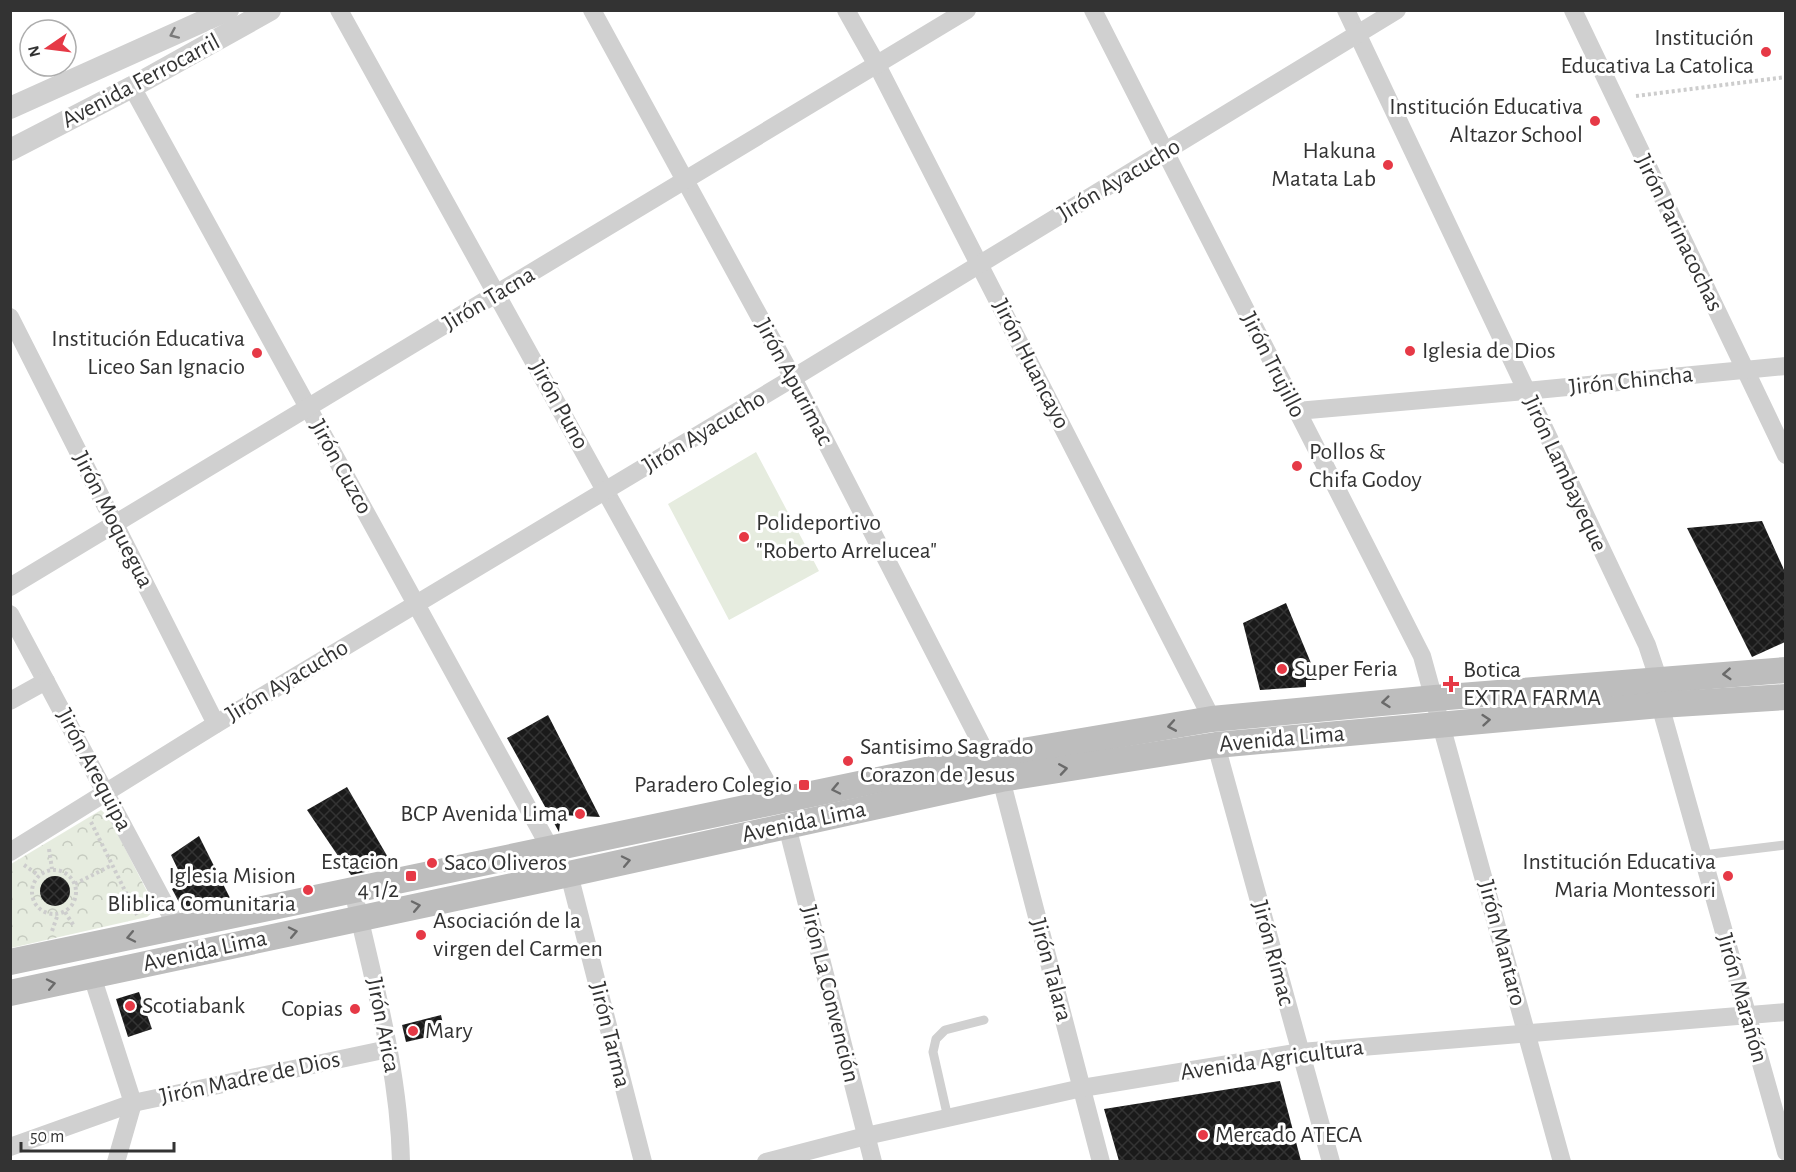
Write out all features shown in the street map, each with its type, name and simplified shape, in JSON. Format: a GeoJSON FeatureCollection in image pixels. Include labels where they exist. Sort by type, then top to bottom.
{"type":"FeatureCollection","features":[{"type":"Feature","properties":{"kind":"main road","name":"Avenida Lima"},"geometry":{"type":"LineString","coordinates":[[10,962],[988,757],[1212,719],[1658,678],[1785,670]]}},
{"type":"Feature","properties":{"kind":"main road","name":"Avenida Lima"},"geometry":{"type":"LineString","coordinates":[[10,993],[1001,779],[1216,744],[1660,705],[1785,697]]}},
{"type":"Feature","properties":{"kind":"street","name":"Avenida Ferrocarril"},"geometry":{"type":"LineString","coordinates":[[10,108],[228,10]]}},
{"type":"Feature","properties":{"kind":"street","name":"Avenida Ferrocarril"},"geometry":{"type":"LineString","coordinates":[[10,150],[132,87],[270,10]]}},
{"type":"Feature","properties":{"kind":"street","name":"Jirón Puno"},"geometry":{"type":"LineString","coordinates":[[339,10],[777,801]]}},
{"type":"Feature","properties":{"kind":"street","name":"Jirón Apurimac"},"geometry":{"type":"LineString","coordinates":[[592,10],[793,378],[988,757]]}},
{"type":"Feature","properties":{"kind":"street","name":"Jirón Huancayo"},"geometry":{"type":"LineString","coordinates":[[846,10],[877,65],[1212,719]]}},
{"type":"Feature","properties":{"kind":"street","name":"Jirón Tacna"},"geometry":{"type":"LineString","coordinates":[[10,587],[967,10]]}},
{"type":"Feature","properties":{"kind":"street","name":"Jirón Trujillo"},"geometry":{"type":"LineString","coordinates":[[1093,10],[1422,656],[1441,724]]}},
{"type":"Feature","properties":{"kind":"street","name":"Jirón Lambayeque"},"geometry":{"type":"LineString","coordinates":[[1346,10],[1647,645],[1658,678]]}},
{"type":"Feature","properties":{"kind":"street","name":"Jirón Ayacucho"},"geometry":{"type":"LineString","coordinates":[[10,852],[216,724],[980,265],[1397,10]]}},
{"type":"Feature","properties":{"kind":"street","name":"Jirón Parinacochas"},"geometry":{"type":"LineString","coordinates":[[1573,10],[1785,455]]}},
{"type":"Feature","properties":{"kind":"street","name":"Jirón Cuzco"},"geometry":{"type":"LineString","coordinates":[[132,87],[550,848]]}},
{"type":"Feature","properties":{"kind":"street","name":"Jirón Moquegua"},"geometry":{"type":"LineString","coordinates":[[10,316],[216,724]]}},
{"type":"Feature","properties":{"kind":"street","name":"Jirón Chincha"},"geometry":{"type":"LineString","coordinates":[[1297,411],[1785,366]]}},
{"type":"Feature","properties":{"kind":"street","name":"Jirón Arequipa"},"geometry":{"type":"LineString","coordinates":[[10,614],[177,927]]}},
{"type":"Feature","properties":{"kind":"street"},"geometry":{"type":"LineString","coordinates":[[10,701],[46,681]]}},
{"type":"Feature","properties":{"kind":"street","name":"Jirón Marañón"},"geometry":{"type":"LineString","coordinates":[[1660,705],[1785,1152]]}},
{"type":"Feature","properties":{"kind":"street","name":"Jirón Mantaro"},"geometry":{"type":"LineString","coordinates":[[1441,724],[1562,1161]]}},
{"type":"Feature","properties":{"kind":"street","name":"Jirón Rímac"},"geometry":{"type":"LineString","coordinates":[[1216,744],[1331,1161]]}},
{"type":"Feature","properties":{"kind":"street","name":"Jirón Talara"},"geometry":{"type":"LineString","coordinates":[[1001,779],[1101,1161]]}},
{"type":"Feature","properties":{"kind":"street","name":"Jirón La Convención"},"geometry":{"type":"LineString","coordinates":[[787,826],[873,1161]]}},
{"type":"Feature","properties":{"kind":"street","name":"Jirón Tarma"},"geometry":{"type":"LineString","coordinates":[[569,874],[643,1161]]}},
{"type":"Feature","properties":{"kind":"street","name":"Jirón Arica"},"geometry":{"type":"LineString","coordinates":[[353,890],[396,1094],[401,1161]]}},
{"type":"Feature","properties":{"kind":"street"},"geometry":{"type":"LineString","coordinates":[[92,976],[133,1103],[116,1161]]}},
{"type":"Feature","properties":{"kind":"street","name":"Avenida Agricultura"},"geometry":{"type":"LineString","coordinates":[[766,1161],[1082,1088],[1301,1052],[1785,1012]]}},
{"type":"Feature","properties":{"kind":"street","name":"Jirón Madre de Dios"},"geometry":{"type":"LineString","coordinates":[[10,1147],[133,1103],[388,1049]]}},
{"type":"Feature","properties":{"kind":"lane"},"geometry":{"type":"LineString","coordinates":[[1703,855],[1785,844]]}},
{"type":"Feature","properties":{"kind":"lane"},"geometry":{"type":"LineString","coordinates":[[948,1118],[933,1052],[936,1039],[945,1030],[984,1020]]}},
{"type":"Feature","properties":{"kind":"path"},"geometry":{"type":"LineString","coordinates":[[1614,99],[1785,77]]}},
{"type":"Feature","properties":{"kind":"path"},"geometry":{"type":"LineString","coordinates":[[81,826],[90,820],[137,915],[127,918]]}},
{"type":"Feature","properties":{"kind":"path"},"geometry":{"type":"LineString","coordinates":[[39,852],[56,842]]}},
{"type":"Feature","properties":{"kind":"path"},"geometry":{"type":"LineString","coordinates":[[48,846],[52,869]]}},
{"type":"Feature","properties":{"kind":"path"},"geometry":{"type":"LineString","coordinates":[[30,858],[21,863],[38,875]]}},
{"type":"Feature","properties":{"kind":"path"},"geometry":{"type":"LineString","coordinates":[[75,884],[112,865]]}},
{"type":"Feature","properties":{"kind":"path"},"geometry":{"type":"LineString","coordinates":[[52,869],[66,872],[75,884],[75,899],[65,912],[58,914],[45,913],[34,903],[32,888],[38,875],[52,869]]}},
{"type":"Feature","properties":{"kind":"path"},"geometry":{"type":"LineString","coordinates":[[65,912],[76,929],[68,930]]}},
{"type":"Feature","properties":{"kind":"path"},"geometry":{"type":"LineString","coordinates":[[58,914],[51,934],[60,932]]}},
{"type":"Feature","properties":{"kind":"green space","name":"Polideportivo \"Roberto Arrelucea\""},"geometry":{"type":"Polygon","coordinates":[[[756,452],[819,571],[729,620],[668,504],[756,452]]]}},
{"type":"Feature","properties":{"kind":"green space"},"geometry":{"type":"Polygon","coordinates":[[[101,810],[109,817],[155,907],[152,913],[147,917],[11,948],[11,864],[101,810]]]}},
{"type":"Feature","properties":{"kind":"building"},"geometry":{"type":"Polygon","coordinates":[[[1762,521],[1785,572],[1785,642],[1752,657],[1687,528],[1762,521]]]}},
{"type":"Feature","properties":{"kind":"building"},"geometry":{"type":"Polygon","coordinates":[[[1286,603],[1318,680],[1306,680],[1306,687],[1260,690],[1243,623],[1286,603]]]}},
{"type":"Feature","properties":{"kind":"building"},"geometry":{"type":"Polygon","coordinates":[[[548,715],[600,817],[561,815],[559,832],[507,738],[548,715]]]}},
{"type":"Feature","properties":{"kind":"building"},"geometry":{"type":"Polygon","coordinates":[[[347,787],[393,866],[351,875],[307,810],[347,787]]]}},
{"type":"Feature","properties":{"kind":"building"},"geometry":{"type":"Polygon","coordinates":[[[199,836],[230,898],[182,908],[172,889],[184,882],[171,855],[199,836]]]}},
{"type":"Feature","properties":{"kind":"building"},"geometry":{"type":"Polygon","coordinates":[[[55,876],[66,880],[70,891],[66,902],[55,906],[44,902],[40,891],[44,880],[55,876]]]}},
{"type":"Feature","properties":{"kind":"building"},"geometry":{"type":"Polygon","coordinates":[[[139,992],[152,1029],[128,1037],[116,999],[139,992]]]}},
{"type":"Feature","properties":{"kind":"building"},"geometry":{"type":"Polygon","coordinates":[[[441,1015],[445,1033],[406,1042],[402,1025],[441,1015]]]}},
{"type":"Feature","properties":{"kind":"building","name":"Mercado ATECA"},"geometry":{"type":"Polygon","coordinates":[[[1280,1081],[1301,1161],[1119,1161],[1104,1109],[1280,1081]]]}},
{"type":"Feature","properties":{"kind":"place","name":"Institución Educativa La Catolica"},"geometry":{"type":"Point","coordinates":[1766,52]}},
{"type":"Feature","properties":{"kind":"place","name":"Institución Educativa Altazor School"},"geometry":{"type":"Point","coordinates":[1595,121]}},
{"type":"Feature","properties":{"kind":"place","name":"Hakuna Matata Lab"},"geometry":{"type":"Point","coordinates":[1388,165]}},
{"type":"Feature","properties":{"kind":"place","name":"Iglesia de Dios"},"geometry":{"type":"Point","coordinates":[1410,351]}},
{"type":"Feature","properties":{"kind":"place","name":"Institución Educativa Liceo San Ignacio"},"geometry":{"type":"Point","coordinates":[257,353]}},
{"type":"Feature","properties":{"kind":"place","name":"Pollos & Chifa Godoy"},"geometry":{"type":"Point","coordinates":[1297,466]}},
{"type":"Feature","properties":{"kind":"place","name":"Polideportivo \"Roberto Arrelucea\""},"geometry":{"type":"Point","coordinates":[744,537]}},
{"type":"Feature","properties":{"kind":"place","name":"Super Feria"},"geometry":{"type":"Point","coordinates":[1282,669]}},
{"type":"Feature","properties":{"kind":"place","name":"Botica EXTRA FARMA"},"geometry":{"type":"Point","coordinates":[1451,684]}},
{"type":"Feature","properties":{"kind":"place","name":"Santisimo Sagrado Corazon de Jesus"},"geometry":{"type":"Point","coordinates":[848,761]}},
{"type":"Feature","properties":{"kind":"place","name":"Paradero Colegio"},"geometry":{"type":"Point","coordinates":[804,785]}},
{"type":"Feature","properties":{"kind":"place","name":"BCP Avenida Lima"},"geometry":{"type":"Point","coordinates":[580,814]}},
{"type":"Feature","properties":{"kind":"place","name":"Saco Oliveros"},"geometry":{"type":"Point","coordinates":[432,863]}},
{"type":"Feature","properties":{"kind":"place","name":"Estacion 4 1/2"},"geometry":{"type":"Point","coordinates":[411,876]}},
{"type":"Feature","properties":{"kind":"place","name":"Institución Educativa Maria Montessori"},"geometry":{"type":"Point","coordinates":[1728,876]}},
{"type":"Feature","properties":{"kind":"place","name":"Iglesia Mision Bliblica Comunitaria"},"geometry":{"type":"Point","coordinates":[308,890]}},
{"type":"Feature","properties":{"kind":"place","name":"Asociación de la virgen del Carmen"},"geometry":{"type":"Point","coordinates":[421,935]}},
{"type":"Feature","properties":{"kind":"place","name":"Scotiabank"},"geometry":{"type":"Point","coordinates":[130,1006]}},
{"type":"Feature","properties":{"kind":"place","name":"Copias"},"geometry":{"type":"Point","coordinates":[355,1009]}},
{"type":"Feature","properties":{"kind":"place","name":"Mary"},"geometry":{"type":"Point","coordinates":[413,1031]}},
{"type":"Feature","properties":{"kind":"place","name":"Mercado ATECA"},"geometry":{"type":"Point","coordinates":[1203,1135]}}]}
